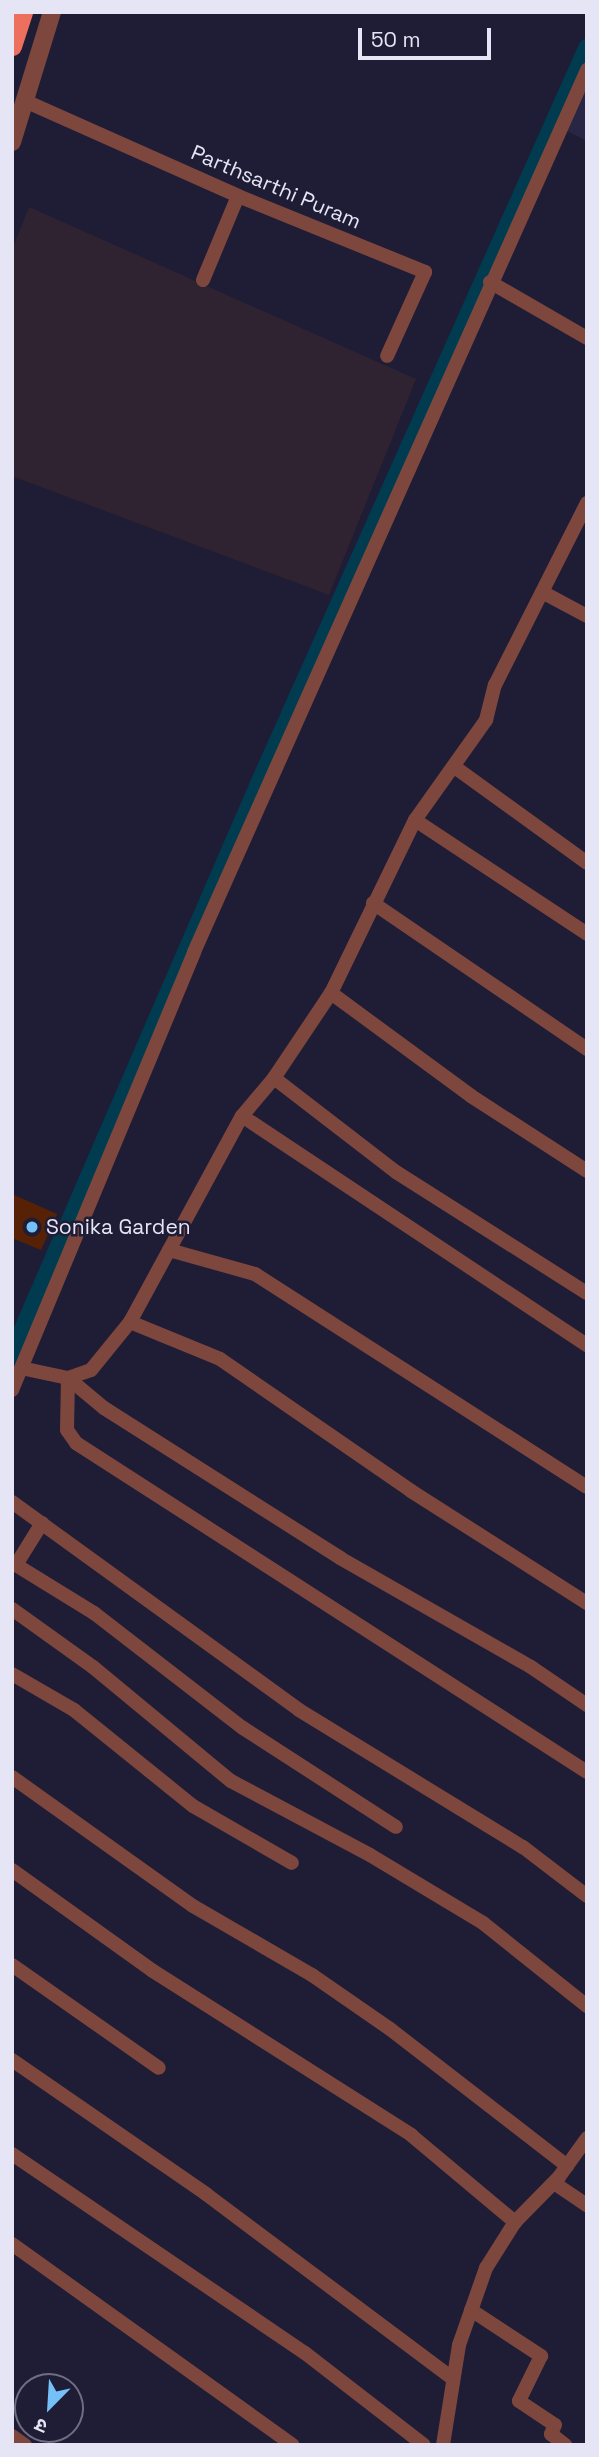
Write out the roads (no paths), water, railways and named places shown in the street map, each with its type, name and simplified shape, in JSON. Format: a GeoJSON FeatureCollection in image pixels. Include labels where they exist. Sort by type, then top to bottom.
{"type":"FeatureCollection","features":[{"type":"Feature","properties":{"kind":"highway"},"geometry":{"type":"LineString","coordinates":[[12,46],[23,12]]}},
{"type":"Feature","properties":{"kind":"street"},"geometry":{"type":"LineString","coordinates":[[12,142],[51,12]]}},
{"type":"Feature","properties":{"kind":"street"},"geometry":{"type":"LineString","coordinates":[[587,70],[490,282],[194,952],[16,1378],[68,1378],[90,1370],[130,1322],[242,1116],[274,1078],[331,993],[415,820],[456,768],[486,720],[495,685],[544,593],[587,503]]}},
{"type":"Feature","properties":{"kind":"street","name":"Parthsarthi Puram"},"geometry":{"type":"LineString","coordinates":[[25,101],[238,196],[425,272],[387,356]]}},
{"type":"Feature","properties":{"kind":"street"},"geometry":{"type":"LineString","coordinates":[[203,280],[238,196]]}},
{"type":"Feature","properties":{"kind":"street"},"geometry":{"type":"LineString","coordinates":[[490,282],[587,338]]}},
{"type":"Feature","properties":{"kind":"street"},"geometry":{"type":"LineString","coordinates":[[544,593],[587,616]]}},
{"type":"Feature","properties":{"kind":"street"},"geometry":{"type":"LineString","coordinates":[[456,768],[587,863]]}},
{"type":"Feature","properties":{"kind":"street"},"geometry":{"type":"LineString","coordinates":[[415,820],[587,934]]}},
{"type":"Feature","properties":{"kind":"street"},"geometry":{"type":"LineString","coordinates":[[373,902],[587,1049]]}},
{"type":"Feature","properties":{"kind":"street"},"geometry":{"type":"LineString","coordinates":[[331,993],[471,1096],[587,1171]]}},
{"type":"Feature","properties":{"kind":"street"},"geometry":{"type":"LineString","coordinates":[[274,1078],[396,1172],[587,1293]]}},
{"type":"Feature","properties":{"kind":"street"},"geometry":{"type":"LineString","coordinates":[[242,1116],[587,1345]]}},
{"type":"Feature","properties":{"kind":"street"},"geometry":{"type":"LineString","coordinates":[[169,1250],[254,1273],[587,1487]]}},
{"type":"Feature","properties":{"kind":"street"},"geometry":{"type":"LineString","coordinates":[[130,1322],[220,1359],[411,1491],[587,1603]]}},
{"type":"Feature","properties":{"kind":"street"},"geometry":{"type":"LineString","coordinates":[[68,1378],[104,1408],[340,1558],[531,1667],[587,1705]]}},
{"type":"Feature","properties":{"kind":"street"},"geometry":{"type":"LineString","coordinates":[[68,1378],[67,1430],[76,1443],[587,1772]]}},
{"type":"Feature","properties":{"kind":"street"},"geometry":{"type":"LineString","coordinates":[[12,1502],[299,1710],[523,1847],[587,1896]]}},
{"type":"Feature","properties":{"kind":"street"},"geometry":{"type":"LineString","coordinates":[[42,1523],[16,1564],[94,1613],[243,1728],[396,1827]]}},
{"type":"Feature","properties":{"kind":"street"},"geometry":{"type":"LineString","coordinates":[[12,1609],[93,1667],[231,1781],[370,1854],[483,1923],[587,2006]]}},
{"type":"Feature","properties":{"kind":"street"},"geometry":{"type":"LineString","coordinates":[[12,1674],[74,1710],[211,1818],[292,1863]]}},
{"type":"Feature","properties":{"kind":"street"},"geometry":{"type":"LineString","coordinates":[[12,1777],[192,1906],[312,1975],[390,2029],[567,2166]]}},
{"type":"Feature","properties":{"kind":"street"},"geometry":{"type":"LineString","coordinates":[[12,1870],[153,1971],[411,2135],[515,2222]]}},
{"type":"Feature","properties":{"kind":"street"},"geometry":{"type":"LineString","coordinates":[[12,1965],[159,2068]]}},
{"type":"Feature","properties":{"kind":"street"},"geometry":{"type":"LineString","coordinates":[[12,2060],[206,2194],[452,2378]]}},
{"type":"Feature","properties":{"kind":"street"},"geometry":{"type":"LineString","coordinates":[[443,2445],[452,2378],[486,2268],[515,2222],[554,2183],[587,2138]]}},
{"type":"Feature","properties":{"kind":"street"},"geometry":{"type":"LineString","coordinates":[[12,2154],[305,2353],[424,2445]]}},
{"type":"Feature","properties":{"kind":"street"},"geometry":{"type":"LineString","coordinates":[[554,2183],[587,2205]]}},
{"type":"Feature","properties":{"kind":"street"},"geometry":{"type":"LineString","coordinates":[[12,2244],[293,2445]]}},
{"type":"Feature","properties":{"kind":"street"},"geometry":{"type":"LineString","coordinates":[[471,2310],[541,2356],[519,2401],[555,2425],[551,2434],[565,2445]]}},
{"type":"Feature","properties":{"kind":"street"},"geometry":{"type":"LineString","coordinates":[[12,2436],[25,2445]]}},
{"type":"Feature","properties":{"kind":"waterway"},"geometry":{"type":"LineString","coordinates":[[12,1354],[260,781],[587,48]]}},
{"type":"Feature","properties":{"kind":"place","name":"Sonika Garden"},"geometry":{"type":"Point","coordinates":[32,1227]}}]}
